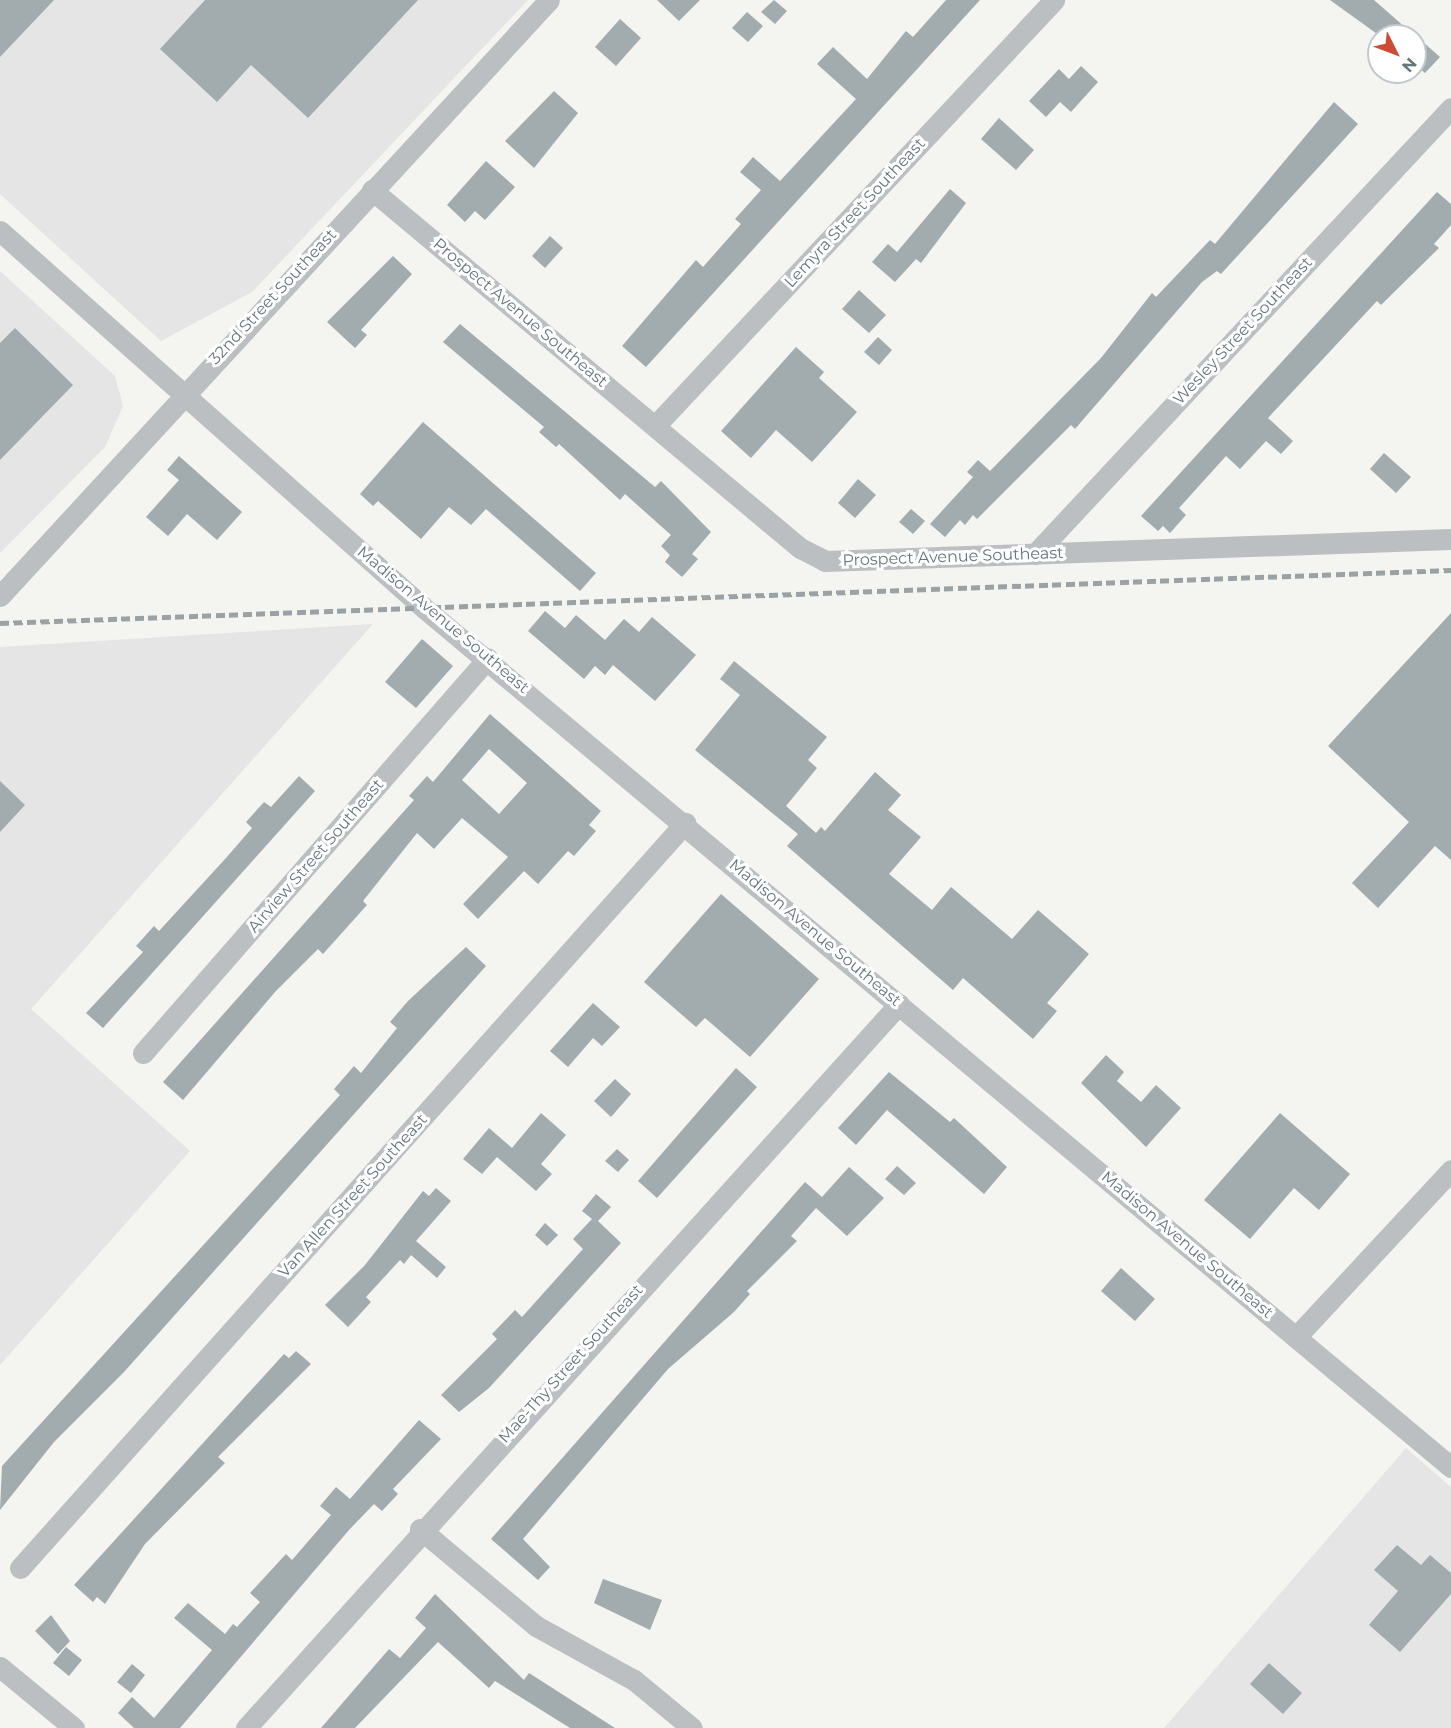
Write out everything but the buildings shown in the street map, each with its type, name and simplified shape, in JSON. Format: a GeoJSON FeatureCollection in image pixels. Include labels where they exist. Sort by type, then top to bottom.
{"type":"FeatureCollection","features":[{"type":"Feature","properties":{"kind":"street","name":"32nd Street Southeast"},"geometry":{"type":"LineString","coordinates":[[0,596],[549,0]]}},
{"type":"Feature","properties":{"kind":"street","name":"Lemyra Street Southeast"},"geometry":{"type":"LineString","coordinates":[[655,426],[1054,0]]}},
{"type":"Feature","properties":{"kind":"street","name":"Wesley Street Southeast"},"geometry":{"type":"LineString","coordinates":[[1035,554],[1451,108]]}},
{"type":"Feature","properties":{"kind":"street","name":"Prospect Avenue Southeast"},"geometry":{"type":"LineString","coordinates":[[372,190],[800,548],[825,561],[1451,540]]}},
{"type":"Feature","properties":{"kind":"street","name":"Madison Avenue Southeast"},"geometry":{"type":"LineString","coordinates":[[0,231],[183,395],[488,658],[1451,1467]]}},
{"type":"Feature","properties":{"kind":"street","name":"Airview Street Southeast"},"geometry":{"type":"LineString","coordinates":[[143,1053],[488,658]]}},
{"type":"Feature","properties":{"kind":"street","name":"Van Allen Street Southeast"},"geometry":{"type":"LineString","coordinates":[[20,1568],[685,824]]}},
{"type":"Feature","properties":{"kind":"street","name":"Mae-Thy Street Southeast"},"geometry":{"type":"LineString","coordinates":[[246,1728],[420,1529],[899,1004]]}},
{"type":"Feature","properties":{"kind":"street"},"geometry":{"type":"LineString","coordinates":[[1296,1337],[1451,1170]]}},
{"type":"Feature","properties":{"kind":"street"},"geometry":{"type":"LineString","coordinates":[[420,1529],[536,1626],[634,1680],[692,1728]]}},
{"type":"Feature","properties":{"kind":"street"},"geometry":{"type":"LineString","coordinates":[[0,1666],[74,1728]]}},
{"type":"Feature","properties":{"kind":"shaded area"},"geometry":{"type":"Polygon","coordinates":[[[0,0],[528,0],[252,292],[161,341],[0,194],[0,0]]]}},
{"type":"Feature","properties":{"kind":"shaded area"},"geometry":{"type":"Polygon","coordinates":[[[0,271],[115,376],[123,406],[105,447],[0,553],[0,271]]]}},
{"type":"Feature","properties":{"kind":"shaded area"},"geometry":{"type":"Polygon","coordinates":[[[373,624],[31,1009],[190,1151],[0,1365],[0,647],[373,624]]]}},
{"type":"Feature","properties":{"kind":"shaded area"},"geometry":{"type":"Polygon","coordinates":[[[1406,1448],[1451,1487],[1451,1728],[1164,1728],[1406,1448]]]}},
{"type":"Feature","properties":{"kind":"railway"},"geometry":{"type":"LineString","coordinates":[[0,623],[1451,570]]}}]}
